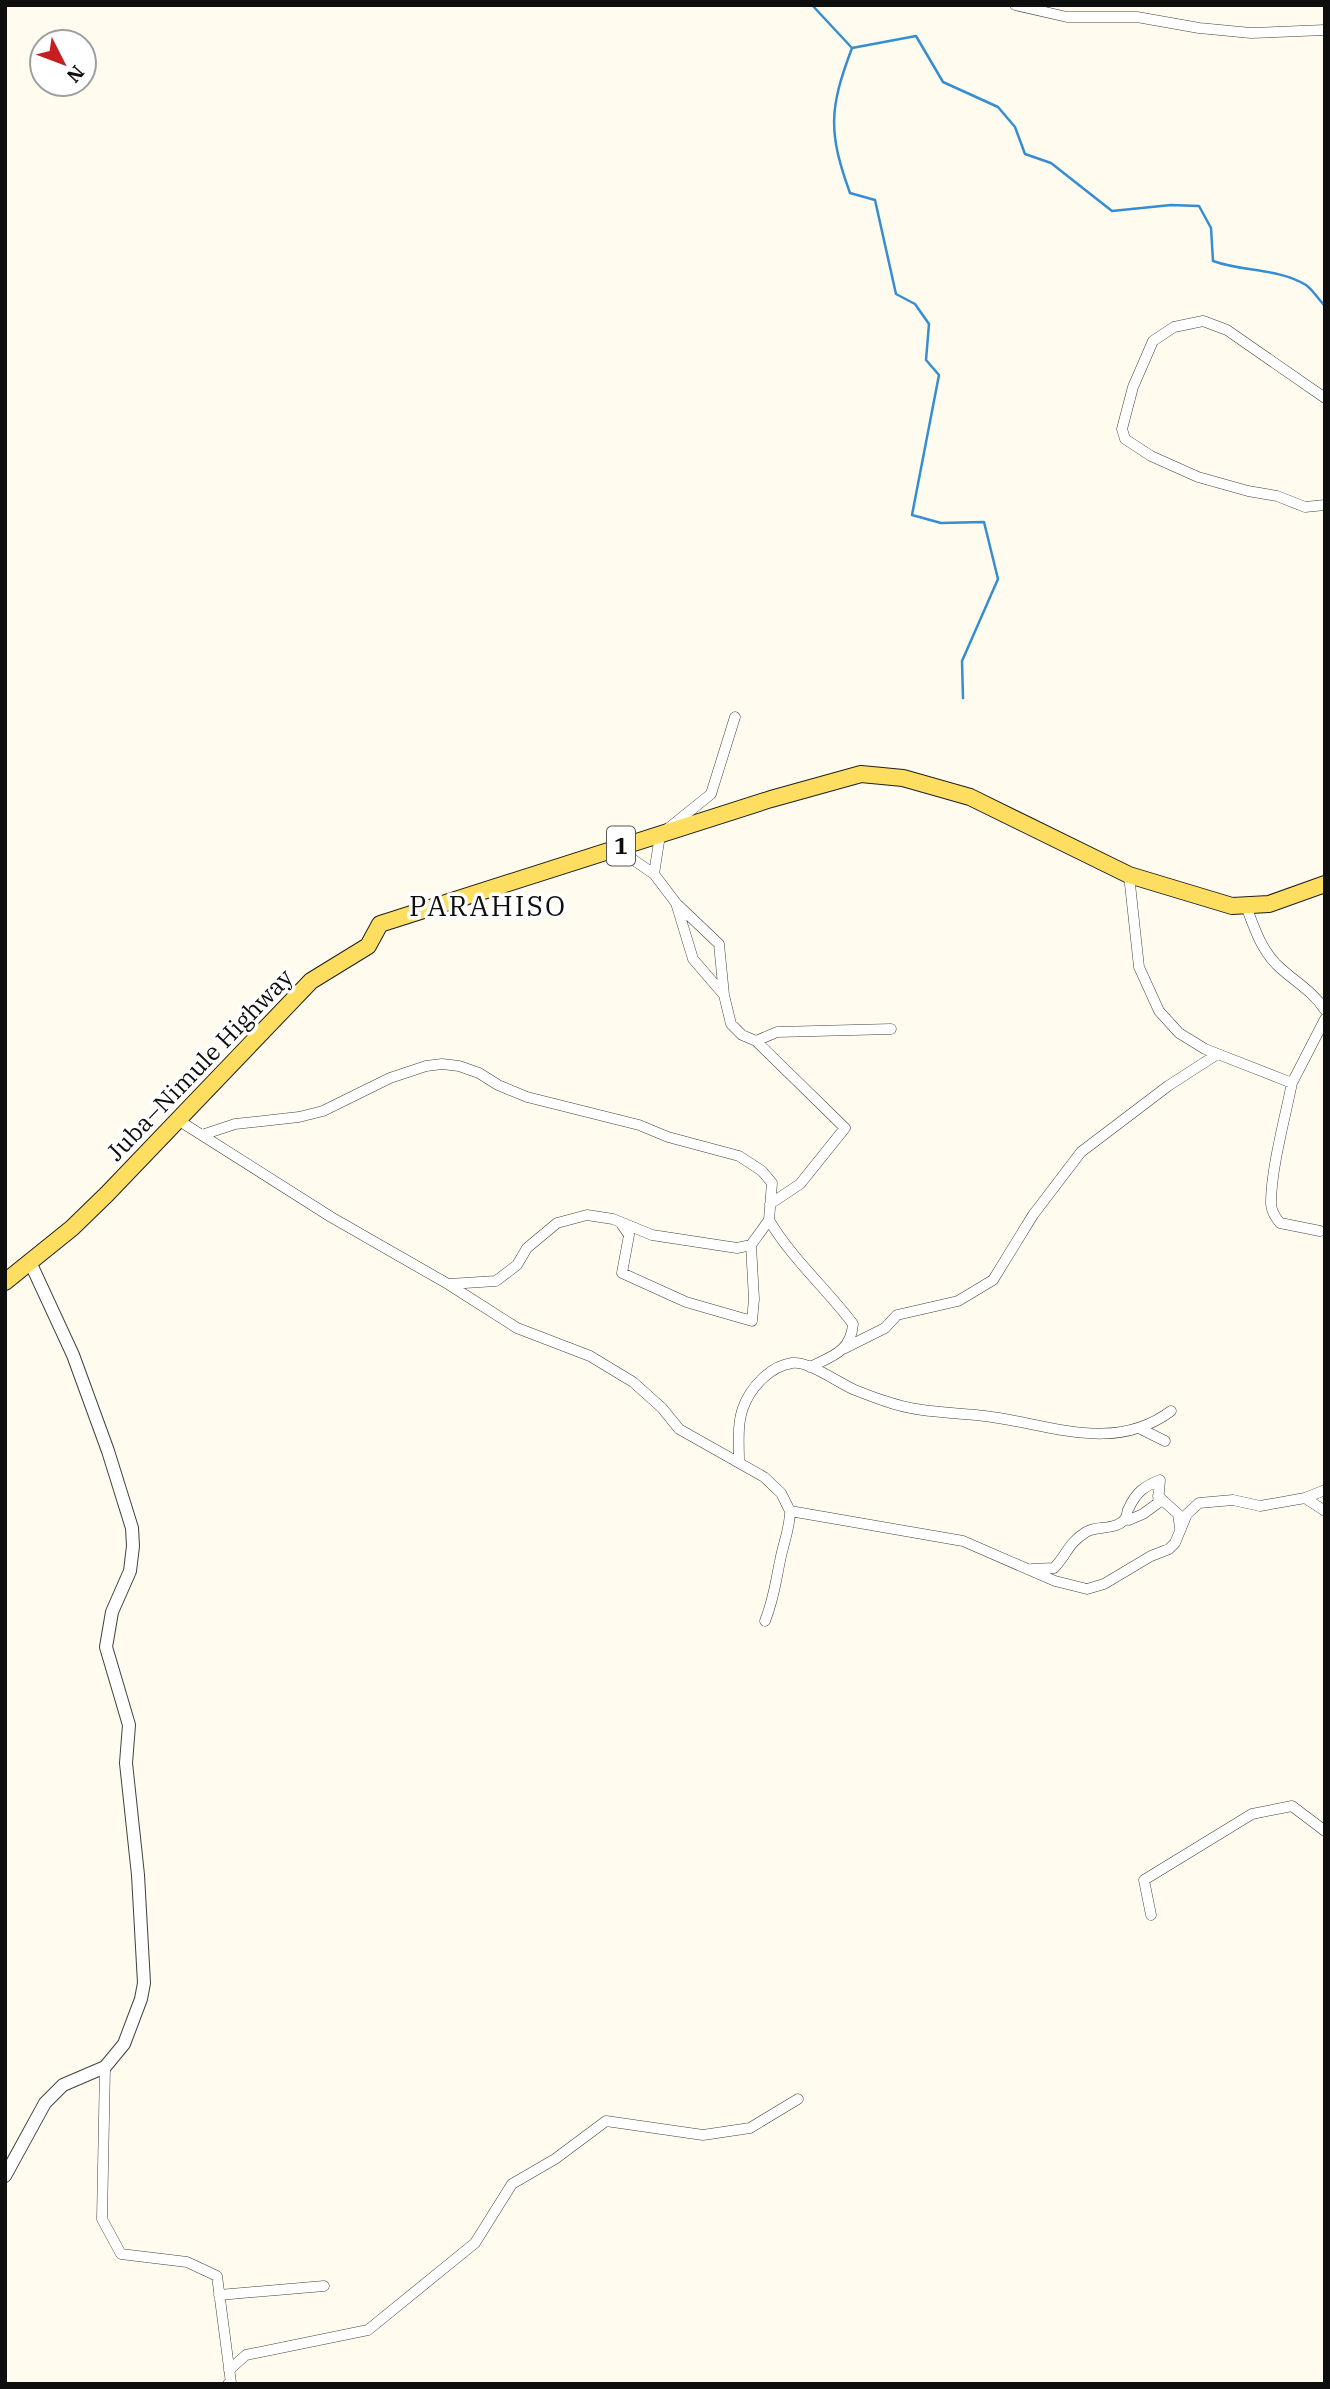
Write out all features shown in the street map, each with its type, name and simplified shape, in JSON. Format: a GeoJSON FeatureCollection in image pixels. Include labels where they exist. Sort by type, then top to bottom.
{"type":"FeatureCollection","features":[{"type":"Feature","properties":{"kind":"main road","name":"Juba–Nimule Highway"},"geometry":{"type":"LineString","coordinates":[[30,1262],[72,1228],[311,981],[368,946],[380,924],[771,799],[862,774],[884,775],[933,785],[970,797],[1129,875],[1232,906],[1280,901],[1325,884]]}},
{"type":"Feature","properties":{"kind":"main road","name":"1"},"geometry":{"type":"LineString","coordinates":[[5,1282],[30,1262]]}},
{"type":"Feature","properties":{"kind":"street"},"geometry":{"type":"LineString","coordinates":[[1015,5],[1067,17],[1137,18],[1251,33],[1325,30]]}},
{"type":"Feature","properties":{"kind":"street"},"geometry":{"type":"LineString","coordinates":[[1325,398],[1227,330],[1203,321],[1174,327],[1153,341],[1133,387],[1122,429],[1125,439],[1151,456],[1198,477],[1277,496],[1305,506],[1325,505]]}},
{"type":"Feature","properties":{"kind":"street"},"geometry":{"type":"LineString","coordinates":[[654,874],[660,835],[711,794],[735,717]]}},
{"type":"Feature","properties":{"kind":"street"},"geometry":{"type":"LineString","coordinates":[[615,848],[654,874],[676,903],[719,944],[724,995],[731,1024],[742,1035],[756,1041],[845,1128],[800,1184],[770,1204]]}},
{"type":"Feature","properties":{"kind":"street"},"geometry":{"type":"LineString","coordinates":[[1129,875],[1139,967],[1159,1011],[1179,1033],[1216,1055],[1292,1083]]}},
{"type":"Feature","properties":{"kind":"street"},"geometry":{"type":"LineString","coordinates":[[676,903],[694,959],[724,995]]}},
{"type":"Feature","properties":{"kind":"street"},"geometry":{"type":"LineString","coordinates":[[1246,906],[1259,942],[1277,965],[1318,999],[1325,1010]]}},
{"type":"Feature","properties":{"kind":"street"},"geometry":{"type":"LineString","coordinates":[[1320,1231],[1280,1223],[1274,1216],[1271,1205],[1292,1083],[1325,1019]]}},
{"type":"Feature","properties":{"kind":"street"},"geometry":{"type":"LineString","coordinates":[[756,1041],[777,1032],[891,1029]]}},
{"type":"Feature","properties":{"kind":"street"},"geometry":{"type":"LineString","coordinates":[[810,1367],[885,1328],[897,1315],[958,1301],[993,1280],[1033,1215],[1081,1152],[1168,1086],[1216,1055]]}},
{"type":"Feature","properties":{"kind":"street"},"geometry":{"type":"LineString","coordinates":[[202,1135],[235,1124],[299,1117],[323,1111],[390,1078],[426,1066],[442,1064],[479,1073],[498,1085],[527,1097],[639,1125],[668,1137],[739,1156],[762,1171],[772,1183],[769,1220],[751,1244],[737,1248],[652,1235],[620,1222],[587,1215],[557,1223],[527,1248],[517,1265],[496,1281],[448,1284]]}},
{"type":"Feature","properties":{"kind":"street"},"geometry":{"type":"LineString","coordinates":[[178,1121],[331,1217],[448,1284],[517,1328],[590,1356],[633,1382],[662,1408],[679,1429],[764,1477],[781,1493],[790,1511],[790,1525],[780,1558],[775,1594],[765,1621]]}},
{"type":"Feature","properties":{"kind":"street"},"geometry":{"type":"LineString","coordinates":[[769,1220],[783,1244],[828,1292],[853,1324],[852,1336],[845,1348]]}},
{"type":"Feature","properties":{"kind":"street"},"geometry":{"type":"LineString","coordinates":[[620,1222],[629,1235],[622,1273],[686,1302],[752,1321],[754,1299],[751,1244]]}},
{"type":"Feature","properties":{"kind":"street"},"geometry":{"type":"LineString","coordinates":[[5,2176],[45,2103],[63,2085],[105,2067],[124,2044],[141,1999],[144,1983],[138,1875],[126,1763],[129,1725],[106,1647],[112,1612],[130,1570],[132,1528],[108,1451],[73,1355],[30,1262]]}},
{"type":"Feature","properties":{"kind":"street"},"geometry":{"type":"LineString","coordinates":[[739,1462],[743,1409],[767,1373],[794,1362],[889,1403],[933,1413],[984,1416],[1090,1435],[1141,1429],[1171,1411]]}},
{"type":"Feature","properties":{"kind":"street"},"geometry":{"type":"LineString","coordinates":[[1141,1429],[1165,1441]]}},
{"type":"Feature","properties":{"kind":"street"},"geometry":{"type":"LineString","coordinates":[[1028,1569],[1054,1569],[1070,1544],[1088,1530],[1111,1526],[1126,1517],[1128,1508],[1143,1486],[1160,1480],[1158,1503],[1155,1507],[1129,1520],[1126,1517]]}},
{"type":"Feature","properties":{"kind":"street"},"geometry":{"type":"LineString","coordinates":[[790,1511],[963,1541],[1055,1581],[1087,1589],[1104,1584],[1151,1556],[1169,1549],[1175,1543],[1187,1514],[1199,1503],[1233,1500],[1260,1506],[1305,1498],[1325,1490]]}},
{"type":"Feature","properties":{"kind":"street"},"geometry":{"type":"LineString","coordinates":[[1158,1496],[1178,1514],[1180,1528]]}},
{"type":"Feature","properties":{"kind":"street"},"geometry":{"type":"LineString","coordinates":[[1305,1498],[1325,1511]]}},
{"type":"Feature","properties":{"kind":"street"},"geometry":{"type":"LineString","coordinates":[[1151,1914],[1144,1880],[1252,1814],[1292,1806],[1325,1831]]}},
{"type":"Feature","properties":{"kind":"street"},"geometry":{"type":"LineString","coordinates":[[105,2067],[102,2220],[121,2254],[187,2262],[216,2276],[231,2383],[228,2384]]}},
{"type":"Feature","properties":{"kind":"street"},"geometry":{"type":"LineString","coordinates":[[229,2370],[246,2355],[368,2330],[475,2244],[512,2184],[555,2158],[606,2121],[703,2135],[750,2128],[798,2099]]}},
{"type":"Feature","properties":{"kind":"street"},"geometry":{"type":"LineString","coordinates":[[219,2295],[324,2286]]}},
{"type":"Feature","properties":{"kind":"waterway"},"geometry":{"type":"LineString","coordinates":[[812,5],[852,48],[916,36],[943,82],[998,107],[1015,127],[1025,154],[1051,163],[1112,211],[1171,205],[1199,206],[1211,228],[1213,261],[1295,280],[1309,287],[1325,306]]}},
{"type":"Feature","properties":{"kind":"waterway"},"geometry":{"type":"LineString","coordinates":[[852,48],[835,105],[835,136],[843,172],[850,193],[875,200],[896,294],[915,304],[929,324],[926,360],[939,375],[912,515],[941,523],[984,522],[998,579],[962,661],[963,698]]}},
{"type":"Feature","properties":{"kind":"district","name":"PARAHISO"},"geometry":{"type":"Point","coordinates":[488,906]}}]}
